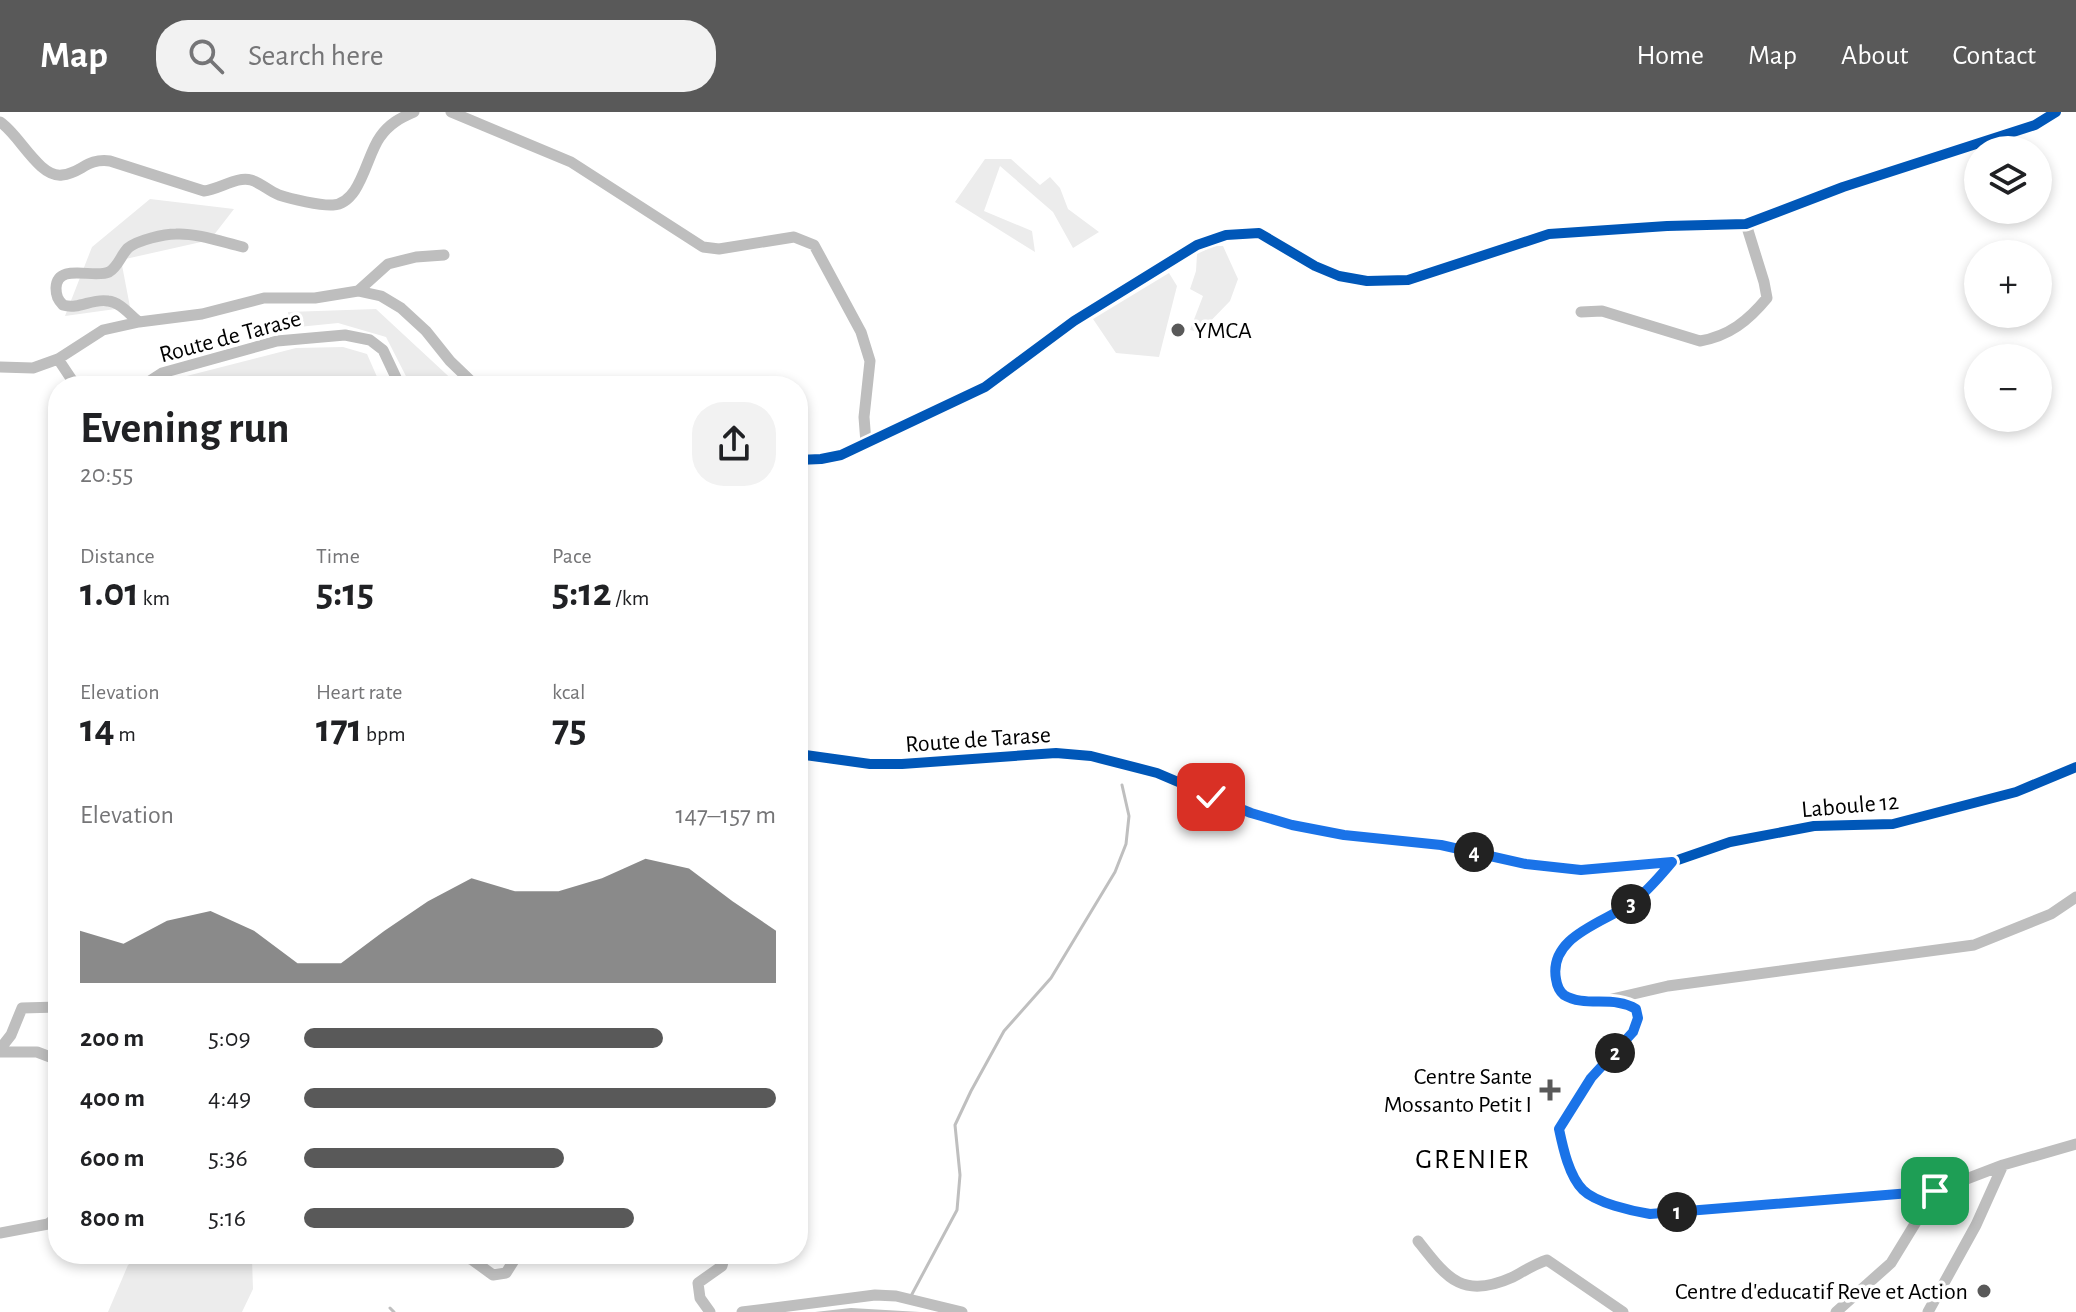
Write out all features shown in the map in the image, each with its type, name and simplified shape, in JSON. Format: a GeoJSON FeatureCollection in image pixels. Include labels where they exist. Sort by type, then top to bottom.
{"type":"FeatureCollection","features":[{"type":"Feature","properties":{"kind":"street"},"geometry":{"type":"LineString","coordinates":[[0,122],[47,172],[58,176],[97,160],[110,161],[204,191],[220,189],[238,180],[249,180],[277,194],[334,205],[347,200],[359,186],[369,155],[389,126],[414,112]]}},
{"type":"Feature","properties":{"kind":"street"},"geometry":{"type":"LineString","coordinates":[[451,112],[571,162],[703,247],[719,249],[794,237],[814,245],[861,332],[870,361],[864,417],[866,443]]}},
{"type":"Feature","properties":{"kind":"street"},"geometry":{"type":"LineString","coordinates":[[808,459],[841,455],[985,387],[1074,321],[1197,245],[1226,235],[1259,233],[1315,266],[1339,276],[1367,281],[1408,280],[1549,234],[1746,224],[1843,187],[2025,128],[2056,112]]}},
{"type":"Feature","properties":{"kind":"street"},"geometry":{"type":"LineString","coordinates":[[1581,312],[1602,311],[1700,341],[1716,338],[1737,328],[1767,298],[1746,224]]}},
{"type":"Feature","properties":{"kind":"street"},"geometry":{"type":"LineString","coordinates":[[139,322],[119,305],[109,301],[79,307],[63,305],[57,294],[58,280],[63,275],[74,273],[106,273],[134,245],[175,233],[243,247]]}},
{"type":"Feature","properties":{"kind":"street"},"geometry":{"type":"LineString","coordinates":[[358,291],[388,264],[416,257],[444,255]]}},
{"type":"Feature","properties":{"kind":"street"},"geometry":{"type":"LineString","coordinates":[[0,367],[33,368],[58,359],[103,330],[139,322],[202,314],[264,298],[315,298],[358,291],[381,296],[401,308],[466,376]]}},
{"type":"Feature","properties":{"kind":"street","name":"Route de Tarase"},"geometry":{"type":"LineString","coordinates":[[157,376],[277,341],[345,335],[370,340],[383,350],[395,376]]}},
{"type":"Feature","properties":{"kind":"street"},"geometry":{"type":"LineString","coordinates":[[58,359],[69,376]]}},
{"type":"Feature","properties":{"kind":"street","name":"Route de Tarase"},"geometry":{"type":"LineString","coordinates":[[808,755],[870,764],[1056,753],[1091,756],[1157,773],[1251,813],[1344,835],[1441,845],[1526,864],[1581,870],[1672,862]]}},
{"type":"Feature","properties":{"kind":"street","name":"Laboule 12"},"geometry":{"type":"LineString","coordinates":[[1672,862],[1730,842],[1765,834],[1814,826],[1893,824],[2016,792],[2076,767]]}},
{"type":"Feature","properties":{"kind":"street"},"geometry":{"type":"LineString","coordinates":[[1672,862],[1632,903],[1577,933],[1558,960],[1555,974],[1557,987],[1562,994],[1574,999],[1629,1005],[1636,1009],[1638,1018],[1633,1032],[1591,1078],[1559,1129],[1575,1177],[1581,1188],[1590,1195],[1632,1211],[1650,1214],[1935,1191],[2003,1165],[2076,1144]]}},
{"type":"Feature","properties":{"kind":"street"},"geometry":{"type":"LineString","coordinates":[[1604,1001],[1698,981],[1974,945],[2051,914],[2076,897]]}},
{"type":"Feature","properties":{"kind":"street"},"geometry":{"type":"LineString","coordinates":[[0,1050],[11,1035],[22,1008],[48,1007]]}},
{"type":"Feature","properties":{"kind":"street"},"geometry":{"type":"LineString","coordinates":[[0,1050],[37,1052],[48,1056]]}},
{"type":"Feature","properties":{"kind":"street"},"geometry":{"type":"LineString","coordinates":[[1928,1312],[1976,1225],[2003,1165]]}},
{"type":"Feature","properties":{"kind":"street"},"geometry":{"type":"LineString","coordinates":[[1836,1312],[1891,1263],[1935,1191]]}},
{"type":"Feature","properties":{"kind":"street"},"geometry":{"type":"LineString","coordinates":[[0,1233],[48,1224]]}},
{"type":"Feature","properties":{"kind":"street"},"geometry":{"type":"LineString","coordinates":[[1418,1241],[1442,1272],[1459,1283],[1476,1285],[1501,1282],[1547,1260],[1623,1312]]}},
{"type":"Feature","properties":{"kind":"street"},"geometry":{"type":"LineString","coordinates":[[478,1264],[493,1275],[506,1273],[512,1264]]}},
{"type":"Feature","properties":{"kind":"street"},"geometry":{"type":"LineString","coordinates":[[710,1312],[700,1298],[698,1283],[722,1264]]}},
{"type":"Feature","properties":{"kind":"street"},"geometry":{"type":"LineString","coordinates":[[742,1312],[875,1295],[896,1296],[962,1312]]}},
{"type":"Feature","properties":{"kind":"shaded area"},"geometry":{"type":"Polygon","coordinates":[[[985,159],[1011,159],[1040,185],[1050,177],[1060,188],[1068,209],[1099,232],[1073,248],[1053,212],[1000,166],[984,211],[1032,231],[1035,252],[955,202],[985,159]]]}},
{"type":"Feature","properties":{"kind":"shaded area"},"geometry":{"type":"Polygon","coordinates":[[[150,199],[234,209],[210,240],[121,260],[130,307],[65,316],[92,247],[150,199]]]}},
{"type":"Feature","properties":{"kind":"shaded area"},"geometry":{"type":"Polygon","coordinates":[[[1214,246],[1223,246],[1238,279],[1230,301],[1200,332],[1190,330],[1203,296],[1190,289],[1197,254],[1214,246]]]}},
{"type":"Feature","properties":{"kind":"shaded area"},"geometry":{"type":"Polygon","coordinates":[[[1169,273],[1177,286],[1159,357],[1116,353],[1093,319],[1169,273]]]}},
{"type":"Feature","properties":{"kind":"shaded area"},"geometry":{"type":"Polygon","coordinates":[[[376,309],[448,376],[406,376],[386,337],[338,323],[288,328],[288,312],[376,309]]]}},
{"type":"Feature","properties":{"kind":"shaded area"},"geometry":{"type":"Polygon","coordinates":[[[343,347],[367,354],[377,376],[187,376],[296,348],[343,347]]]}},
{"type":"Feature","properties":{"kind":"shaded area"},"geometry":{"type":"Polygon","coordinates":[[[252,1264],[253,1289],[242,1312],[108,1312],[128,1265],[252,1264]]]}},
{"type":"Feature","properties":{"kind":"shaded area"},"geometry":{"type":"Polygon","coordinates":[[[851,1308],[920,1312],[815,1312],[851,1308]]]}},
{"type":"Feature","properties":{"kind":"waterway"},"geometry":{"type":"LineString","coordinates":[[911,1296],[957,1210],[960,1175],[955,1125],[971,1091],[1004,1031],[1051,978],[1115,872],[1126,844],[1129,816],[1122,785]]}},
{"type":"Feature","properties":{"kind":"waterway"},"geometry":{"type":"LineString","coordinates":[[390,1308],[394,1312]]}},
{"type":"Feature","properties":{"kind":"cycle path"},"geometry":{"type":"LineString","coordinates":[[808,460],[841,455],[985,387],[1074,321],[1197,245],[1226,235],[1259,233],[1315,266],[1339,276],[1367,281],[1408,280],[1549,234],[1746,224],[1843,187],[2035,125],[2056,112]]}},
{"type":"Feature","properties":{"kind":"cycle path"},"geometry":{"type":"LineString","coordinates":[[808,755],[870,764],[1056,753],[1091,756],[1157,773],[1251,813],[1292,825],[1344,835],[1441,845],[1526,864],[1581,870],[1672,862],[1730,842],[1814,826],[1893,824],[2016,792],[2076,767]]}},
{"type":"Feature","properties":{"kind":"place","name":"YMCA"},"geometry":{"type":"Point","coordinates":[1178,330]}},
{"type":"Feature","properties":{"kind":"place","name":"Centre Sante Mossanto Petit I"},"geometry":{"type":"Point","coordinates":[1550,1090]}},
{"type":"Feature","properties":{"kind":"place","name":"Centre d'educatif Reve et Action"},"geometry":{"type":"Point","coordinates":[1984,1291]}},
{"type":"Feature","properties":{"kind":"district","name":"GRENIER"},"geometry":{"type":"Point","coordinates":[1473,1158]}},
{"type":"Feature","properties":{"kind":"route"},"geometry":{"type":"LineString","coordinates":[[1211,797],[1292,825],[1344,835],[1441,845],[1526,864],[1581,870],[1672,862],[1632,903],[1577,933],[1558,960],[1555,974],[1557,987],[1562,994],[1574,999],[1622,1002],[1636,1009],[1638,1018],[1633,1032],[1591,1078],[1559,1129],[1575,1177],[1581,1188],[1590,1195],[1632,1211],[1650,1214],[1935,1191]]}}]}
